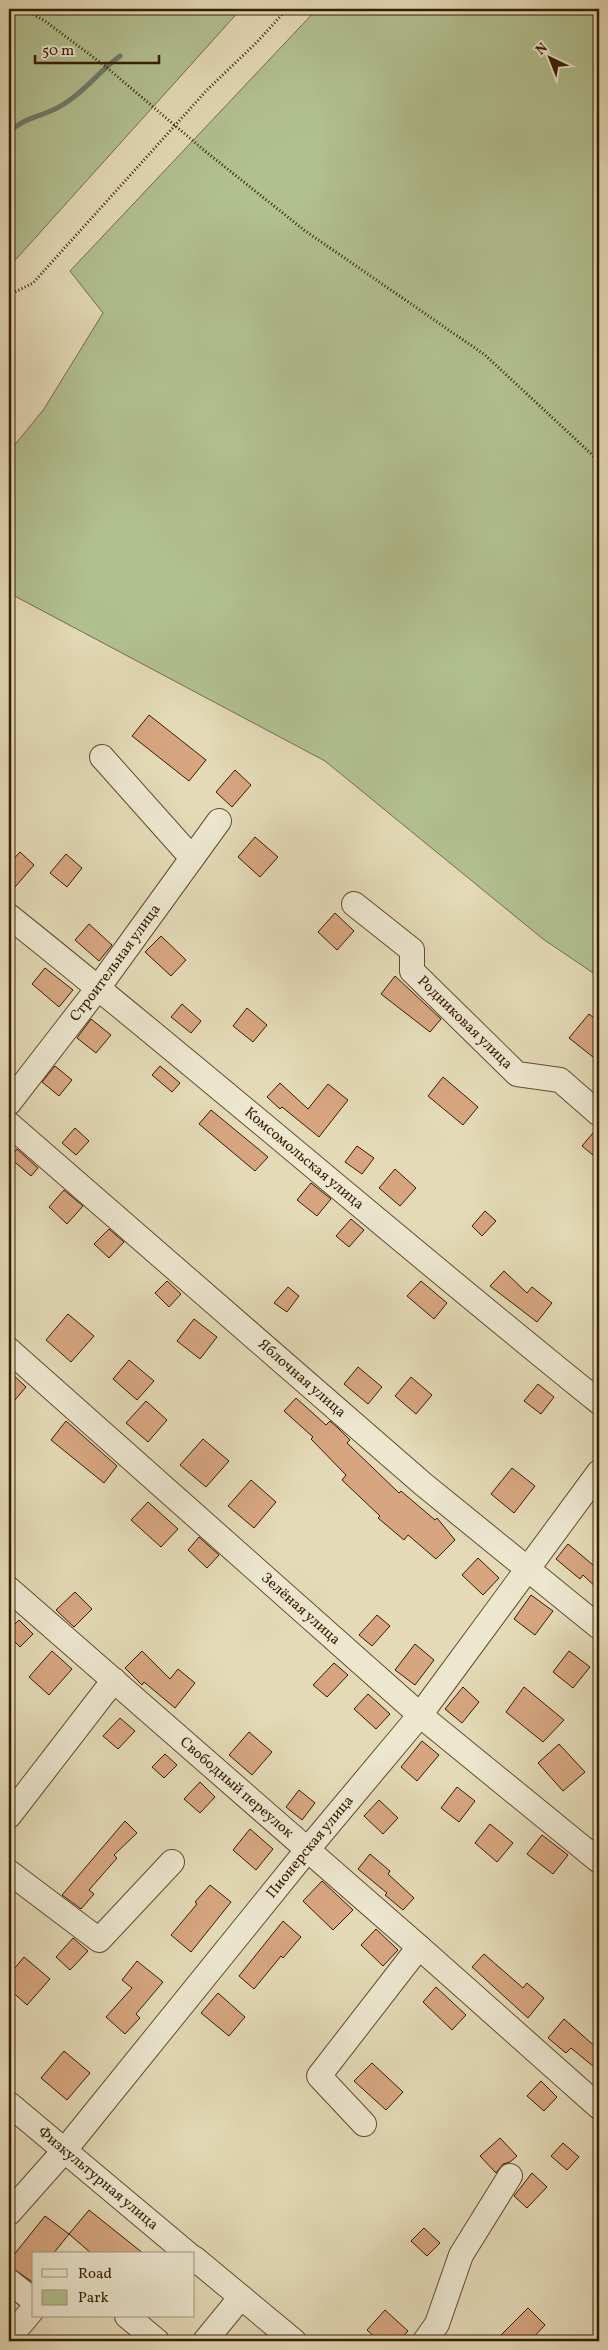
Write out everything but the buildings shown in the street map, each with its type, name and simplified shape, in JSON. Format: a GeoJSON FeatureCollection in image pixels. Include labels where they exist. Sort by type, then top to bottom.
{"type":"FeatureCollection","features":[{"type":"Feature","properties":{"kind":"street"},"geometry":{"type":"LineString","coordinates":[[102,757],[192,858]]}},
{"type":"Feature","properties":{"kind":"street","name":"Строительная улица"},"geometry":{"type":"LineString","coordinates":[[9,1103],[98,988],[219,821]]}},
{"type":"Feature","properties":{"kind":"street","name":"Родниковая улица"},"geometry":{"type":"LineString","coordinates":[[354,904],[412,950],[412,971],[517,1074],[560,1080],[599,1114]]}},
{"type":"Feature","properties":{"kind":"street","name":"Комсомольская улица"},"geometry":{"type":"LineString","coordinates":[[9,916],[98,988],[447,1280],[599,1402]]}},
{"type":"Feature","properties":{"kind":"street","name":"Яблочная улица"},"geometry":{"type":"LineString","coordinates":[[9,1124],[416,1477],[599,1626]]}},
{"type":"Feature","properties":{"kind":"street","name":"Зелёная улица"},"geometry":{"type":"LineString","coordinates":[[9,1350],[280,1594],[420,1715],[599,1861]]}},
{"type":"Feature","properties":{"kind":"street","name":"Пионерская улица"},"geometry":{"type":"LineString","coordinates":[[9,2213],[64,2151],[308,1849],[420,1715],[599,1472]]}},
{"type":"Feature","properties":{"kind":"street","name":"Свободный переулок"},"geometry":{"type":"LineString","coordinates":[[9,1589],[308,1849],[599,2107]]}},
{"type":"Feature","properties":{"kind":"street"},"geometry":{"type":"LineString","coordinates":[[9,1816],[114,1680]]}},
{"type":"Feature","properties":{"kind":"street"},"geometry":{"type":"LineString","coordinates":[[9,1872],[99,1940],[172,1862]]}},
{"type":"Feature","properties":{"kind":"street"},"geometry":{"type":"LineString","coordinates":[[364,2124],[319,2076],[419,1947]]}},
{"type":"Feature","properties":{"kind":"street","name":"Физкультурная улица"},"geometry":{"type":"LineString","coordinates":[[9,2104],[186,2252]]}},
{"type":"Feature","properties":{"kind":"street"},"geometry":{"type":"LineString","coordinates":[[426,2341],[437,2324],[461,2255],[510,2176]]}},
{"type":"Feature","properties":{"kind":"street"},"geometry":{"type":"LineString","coordinates":[[195,2259],[294,2341]]}},
{"type":"Feature","properties":{"kind":"street"},"geometry":{"type":"LineString","coordinates":[[9,2281],[32,2299]]}},
{"type":"Feature","properties":{"kind":"street"},"geometry":{"type":"LineString","coordinates":[[205,2341],[240,2297]]}},
{"type":"Feature","properties":{"kind":"street"},"geometry":{"type":"LineString","coordinates":[[9,2338],[32,2310]]}},
{"type":"Feature","properties":{"kind":"street"},"geometry":{"type":"LineString","coordinates":[[129,2318],[157,2341]]}},
{"type":"Feature","properties":{"kind":"path"},"geometry":{"type":"LineString","coordinates":[[24,9],[45,21],[105,66],[175,126],[304,230],[485,354],[599,461]]}},
{"type":"Feature","properties":{"kind":"path"},"geometry":{"type":"LineString","coordinates":[[9,295],[33,283],[175,126],[287,9]]}},
{"type":"Feature","properties":{"kind":"green space"},"geometry":{"type":"Polygon","coordinates":[[[9,9],[241,9],[9,267],[9,9]]]}},
{"type":"Feature","properties":{"kind":"green space"},"geometry":{"type":"Polygon","coordinates":[[[317,9],[599,9],[599,977],[543,939],[325,761],[9,593],[9,452],[44,409],[103,313],[70,271],[317,9]]]}},
{"type":"Feature","properties":{"kind":"waterway"},"geometry":{"type":"LineString","coordinates":[[9,132],[14,127],[66,103],[120,56]]}}]}
